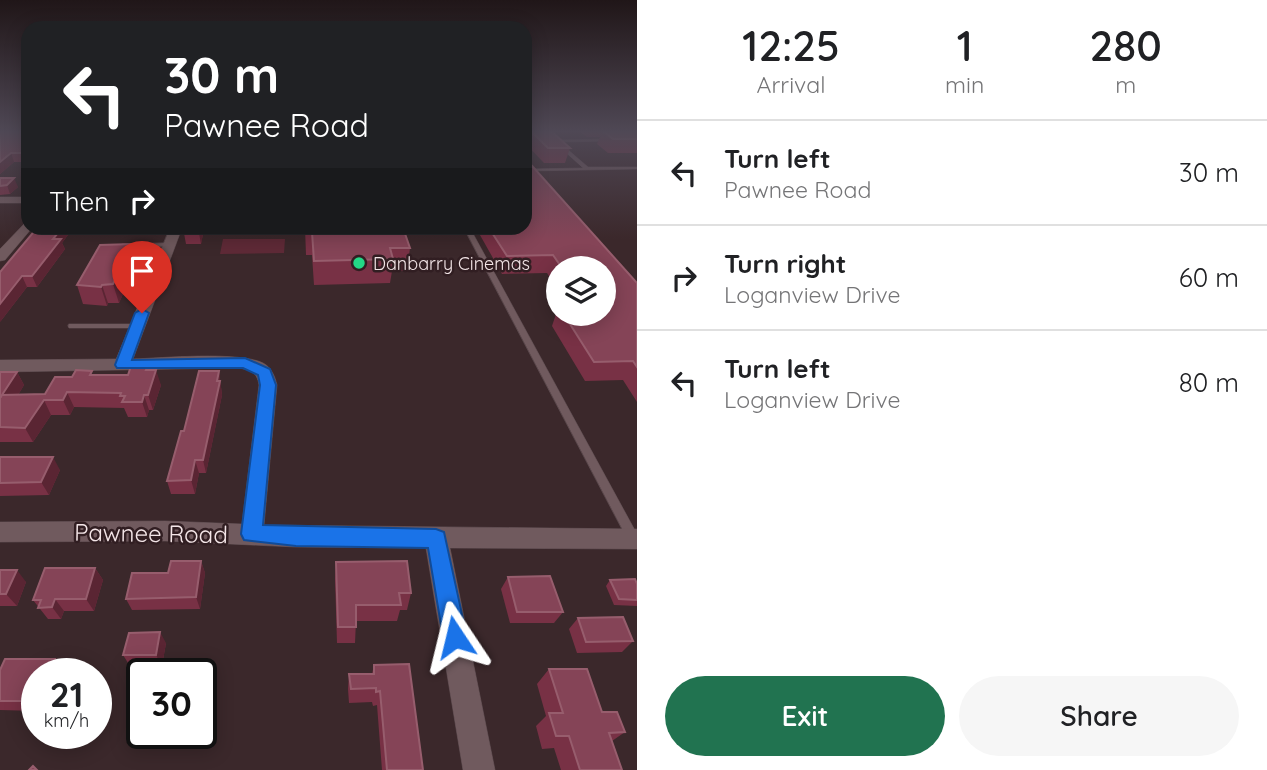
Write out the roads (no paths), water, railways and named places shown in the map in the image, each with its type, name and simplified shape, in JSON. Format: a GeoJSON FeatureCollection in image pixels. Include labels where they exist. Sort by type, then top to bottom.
{"type":"FeatureCollection","features":[{"type":"Feature","properties":{"kind":"street"},"geometry":{"type":"LineString","coordinates":[[0,200],[21,200]]}},
{"type":"Feature","properties":{"kind":"street"},"geometry":{"type":"LineString","coordinates":[[0,257],[21,234]]}},
{"type":"Feature","properties":{"kind":"street"},"geometry":{"type":"LineString","coordinates":[[122,365],[173,235]]}},
{"type":"Feature","properties":{"kind":"street"},"geometry":{"type":"LineString","coordinates":[[0,366],[245,363],[265,373],[268,385],[252,534]]}},
{"type":"Feature","properties":{"kind":"street","name":"Pawnee Road"},"geometry":{"type":"LineString","coordinates":[[0,533],[164,531],[296,537],[635,539]]}},
{"type":"Feature","properties":{"kind":"street"},"geometry":{"type":"LineString","coordinates":[[436,538],[479,770]]}},
{"type":"Feature","properties":{"kind":"lane"},"geometry":{"type":"LineString","coordinates":[[532,168],[637,168]]}},
{"type":"Feature","properties":{"kind":"lane"},"geometry":{"type":"LineString","coordinates":[[532,174],[536,178]]}},
{"type":"Feature","properties":{"kind":"lane"},"geometry":{"type":"LineString","coordinates":[[471,235],[635,539]]}},
{"type":"Feature","properties":{"kind":"lane"},"geometry":{"type":"LineString","coordinates":[[114,246],[169,245]]}},
{"type":"Feature","properties":{"kind":"lane"},"geometry":{"type":"LineString","coordinates":[[72,326],[137,326]]}},
{"type":"Feature","properties":{"kind":"place","name":"Danbarry Cinemas"},"geometry":{"type":"Point","coordinates":[359,263]}}]}
